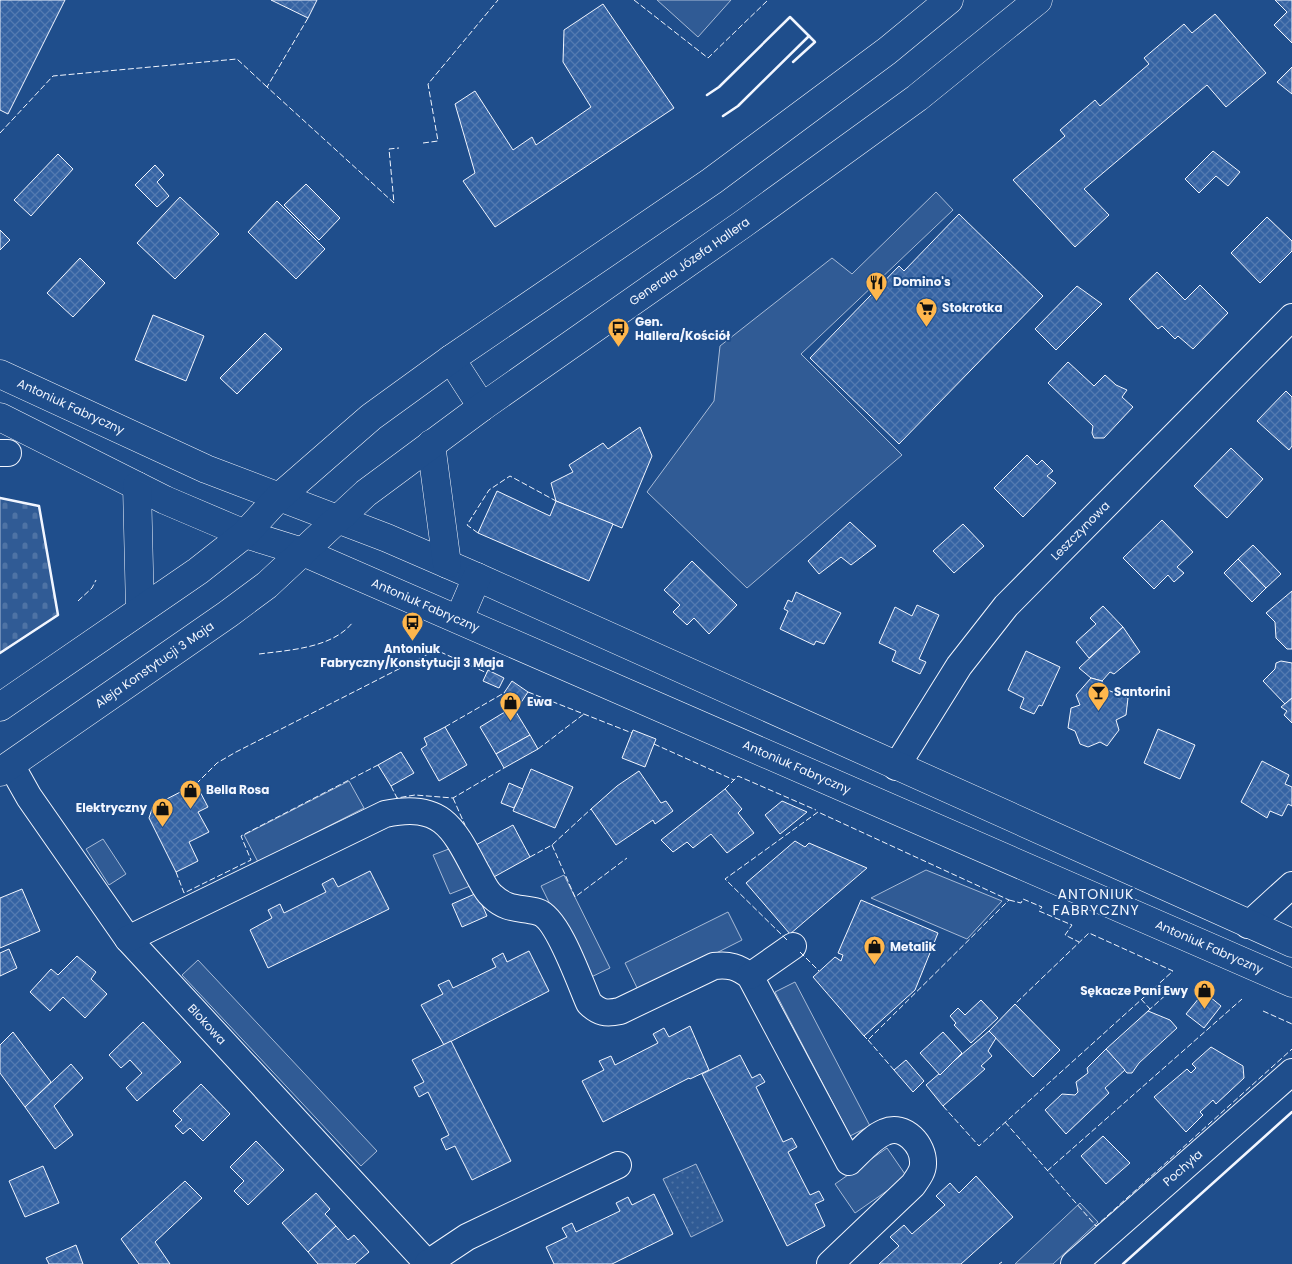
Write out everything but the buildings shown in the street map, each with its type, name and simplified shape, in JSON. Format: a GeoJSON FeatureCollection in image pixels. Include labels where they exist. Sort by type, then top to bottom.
{"type":"FeatureCollection","features":[{"type":"Feature","properties":{"kind":"main road"},"geometry":{"type":"LineString","coordinates":[[0,707],[198,572],[244,534],[278,498],[360,426],[451,359],[712,181],[888,51],[949,0]]}},
{"type":"Feature","properties":{"kind":"main road","name":"Generała Józefa Hallera"},"geometry":{"type":"LineString","coordinates":[[340,520],[366,493],[431,444],[743,224],[917,98],[1038,0]]}},
{"type":"Feature","properties":{"kind":"main road"},"geometry":{"type":"LineString","coordinates":[[451,359],[482,407]]}},
{"type":"Feature","properties":{"kind":"main road","name":"Antoniuk Fabryczny"},"geometry":{"type":"LineString","coordinates":[[0,374],[206,469],[340,520]]}},
{"type":"Feature","properties":{"kind":"main road"},"geometry":{"type":"LineString","coordinates":[[59,448],[79,412]]}},
{"type":"Feature","properties":{"kind":"main road"},"geometry":{"type":"LineString","coordinates":[[0,417],[137,486],[244,534]]}},
{"type":"Feature","properties":{"kind":"main road"},"geometry":{"type":"LineString","coordinates":[[431,444],[447,564]]}},
{"type":"Feature","properties":{"kind":"main road"},"geometry":{"type":"LineString","coordinates":[[137,486],[140,610]]}},
{"type":"Feature","properties":{"kind":"main road"},"geometry":{"type":"LineString","coordinates":[[340,520],[477,577],[1292,944]]}},
{"type":"Feature","properties":{"kind":"main road","name":"Aleja Konstytucji 3 Maja"},"geometry":{"type":"LineString","coordinates":[[6,769],[222,619],[267,585],[340,520]]}},
{"type":"Feature","properties":{"kind":"main road","name":"Antoniuk Fabryczny"},"geometry":{"type":"LineString","coordinates":[[244,534],[303,552],[1292,983]]}},
{"type":"Feature","properties":{"kind":"main road"},"geometry":{"type":"LineString","coordinates":[[459,619],[477,577]]}},
{"type":"Feature","properties":{"kind":"street","name":"Leszczynowa"},"geometry":{"type":"LineString","coordinates":[[896,767],[960,666],[1001,611],[1292,317]]}},
{"type":"Feature","properties":{"kind":"street","name":"Blokowa"},"geometry":{"type":"LineString","coordinates":[[6,769],[29,797],[128,940],[428,1264]]}},
{"type":"Feature","properties":{"kind":"street"},"geometry":{"type":"LineString","coordinates":[[128,940],[385,814],[399,810],[416,810],[449,825],[457,835],[491,896],[508,907],[538,912],[554,924],[589,1003],[596,1010],[610,1013],[620,1011],[714,966],[727,965],[740,969],[750,976],[848,1162],[884,1132],[894,1130],[912,1137],[922,1155],[923,1164],[913,1185],[830,1264]]}},
{"type":"Feature","properties":{"kind":"street"},"geometry":{"type":"LineString","coordinates":[[1248,925],[1292,885]]}},
{"type":"Feature","properties":{"kind":"street"},"geometry":{"type":"LineString","coordinates":[[750,976],[793,946]]}},
{"type":"Feature","properties":{"kind":"street","name":"Pochyła"},"geometry":{"type":"LineString","coordinates":[[1074,1264],[1292,1072]]}},
{"type":"Feature","properties":{"kind":"street"},"geometry":{"type":"LineString","coordinates":[[428,1264],[467,1237],[618,1164]]}},
{"type":"Feature","properties":{"kind":"green space"},"geometry":{"type":"Polygon","coordinates":[[[0,498],[39,506],[58,615],[0,653],[0,498]]]}},
{"type":"Feature","properties":{"kind":"green space"},"geometry":{"type":"Polygon","coordinates":[[[696,1164],[723,1221],[691,1237],[663,1179],[696,1164]]]}},
{"type":"Feature","properties":{"kind":"shaded area"},"geometry":{"type":"Polygon","coordinates":[[[657,0],[731,0],[698,37],[657,0]]]}},
{"type":"Feature","properties":{"kind":"shaded area"},"geometry":{"type":"Polygon","coordinates":[[[936,192],[953,210],[801,354],[902,455],[747,588],[647,492],[714,401],[720,346],[832,258],[852,274],[936,192]]]}},
{"type":"Feature","properties":{"kind":"shaded area"},"geometry":{"type":"Polygon","coordinates":[[[349,781],[364,808],[258,862],[244,835],[349,781]]]}},
{"type":"Feature","properties":{"kind":"shaded area"},"geometry":{"type":"Polygon","coordinates":[[[103,839],[126,874],[109,885],[86,849],[103,839]]]}},
{"type":"Feature","properties":{"kind":"shaded area"},"geometry":{"type":"Polygon","coordinates":[[[454,847],[470,886],[450,894],[433,855],[454,847]]]}},
{"type":"Feature","properties":{"kind":"shaded area"},"geometry":{"type":"Polygon","coordinates":[[[926,870],[1002,901],[967,939],[871,898],[926,870]]]}},
{"type":"Feature","properties":{"kind":"shaded area"},"geometry":{"type":"Polygon","coordinates":[[[564,875],[610,968],[587,979],[541,886],[564,875]]]}},
{"type":"Feature","properties":{"kind":"shaded area"},"geometry":{"type":"Polygon","coordinates":[[[728,912],[742,940],[639,992],[625,963],[728,912]]]}},
{"type":"Feature","properties":{"kind":"shaded area"},"geometry":{"type":"Polygon","coordinates":[[[198,960],[377,1151],[361,1166],[182,975],[198,960]]]}},
{"type":"Feature","properties":{"kind":"shaded area"},"geometry":{"type":"Polygon","coordinates":[[[795,982],[870,1126],[850,1136],[775,992],[795,982]]]}},
{"type":"Feature","properties":{"kind":"shaded area"},"geometry":{"type":"Polygon","coordinates":[[[887,1148],[907,1177],[855,1213],[835,1184],[887,1148]]]}},
{"type":"Feature","properties":{"kind":"shaded area"},"geometry":{"type":"Polygon","coordinates":[[[1080,1203],[1098,1222],[1053,1264],[1015,1264],[1080,1203]]]}},
{"type":"Feature","properties":{"kind":"fence"},"geometry":{"type":"LineString","coordinates":[[423,143],[438,141],[428,84],[498,0]]}},
{"type":"Feature","properties":{"kind":"fence"},"geometry":{"type":"LineString","coordinates":[[634,0],[708,58],[768,0]]}},
{"type":"Feature","properties":{"kind":"fence"},"geometry":{"type":"LineString","coordinates":[[308,18],[267,87],[394,203],[389,149],[399,148]]}},
{"type":"Feature","properties":{"kind":"fence"},"geometry":{"type":"LineString","coordinates":[[0,133],[53,76],[237,59],[267,87]]}},
{"type":"Feature","properties":{"kind":"fence"},"geometry":{"type":"LineString","coordinates":[[478,533],[467,525],[489,490],[510,476],[556,501]]}},
{"type":"Feature","properties":{"kind":"fence"},"geometry":{"type":"LineString","coordinates":[[78,601],[92,588],[96,580]]}},
{"type":"Feature","properties":{"kind":"fence"},"geometry":{"type":"LineString","coordinates":[[259,654],[297,649],[323,642],[344,631],[353,622]]}},
{"type":"Feature","properties":{"kind":"fence"},"geometry":{"type":"LineString","coordinates":[[196,784],[217,763],[236,752],[436,650],[487,673]]}},
{"type":"Feature","properties":{"kind":"fence"},"geometry":{"type":"LineString","coordinates":[[528,692],[632,733]]}},
{"type":"Feature","properties":{"kind":"fence"},"geometry":{"type":"LineString","coordinates":[[445,727],[504,693]]}},
{"type":"Feature","properties":{"kind":"fence"},"geometry":{"type":"LineString","coordinates":[[538,749],[584,714]]}},
{"type":"Feature","properties":{"kind":"fence"},"geometry":{"type":"LineString","coordinates":[[654,744],[734,780]]}},
{"type":"Feature","properties":{"kind":"fence"},"geometry":{"type":"LineString","coordinates":[[176,872],[184,893],[251,860],[241,836],[378,765]]}},
{"type":"Feature","properties":{"kind":"fence"},"geometry":{"type":"LineString","coordinates":[[391,786],[397,798],[415,795],[453,798],[504,768]]}},
{"type":"Feature","properties":{"kind":"fence"},"geometry":{"type":"LineString","coordinates":[[725,789],[738,776],[816,810]]}},
{"type":"Feature","properties":{"kind":"fence"},"geometry":{"type":"LineString","coordinates":[[453,798],[465,825]]}},
{"type":"Feature","properties":{"kind":"fence"},"geometry":{"type":"LineString","coordinates":[[530,857],[552,845],[591,809]]}},
{"type":"Feature","properties":{"kind":"fence"},"geometry":{"type":"LineString","coordinates":[[787,940],[725,879],[818,812],[1009,900],[868,1040],[864,1036]]}},
{"type":"Feature","properties":{"kind":"fence"},"geometry":{"type":"LineString","coordinates":[[552,845],[575,897],[627,858]]}},
{"type":"Feature","properties":{"kind":"fence"},"geometry":{"type":"LineString","coordinates":[[1009,900],[1021,903],[1023,899],[1042,907],[1039,911],[1072,925],[1065,935],[1079,942]]}},
{"type":"Feature","properties":{"kind":"fence"},"geometry":{"type":"LineString","coordinates":[[943,1106],[979,1146],[1173,971],[1089,933],[1015,1004]]}},
{"type":"Feature","properties":{"kind":"fence"},"geometry":{"type":"LineString","coordinates":[[800,952],[819,971]]}},
{"type":"Feature","properties":{"kind":"fence"},"geometry":{"type":"LineString","coordinates":[[1148,1011],[1170,991]]}},
{"type":"Feature","properties":{"kind":"fence"},"geometry":{"type":"LineString","coordinates":[[1141,999],[1150,1009]]}},
{"type":"Feature","properties":{"kind":"fence"},"geometry":{"type":"LineString","coordinates":[[1047,1171],[1242,999]]}},
{"type":"Feature","properties":{"kind":"fence"},"geometry":{"type":"LineString","coordinates":[[1263,1011],[1292,1024]]}},
{"type":"Feature","properties":{"kind":"fence"},"geometry":{"type":"LineString","coordinates":[[868,1040],[894,1070]]}},
{"type":"Feature","properties":{"kind":"fence"},"geometry":{"type":"LineString","coordinates":[[1005,1122],[1096,1226],[1292,1049]]}},
{"type":"Feature","properties":{"kind":"wall"},"geometry":{"type":"LineString","coordinates":[[707,95],[719,87],[790,17],[809,36],[738,106],[723,116]]}},
{"type":"Feature","properties":{"kind":"wall"},"geometry":{"type":"LineString","coordinates":[[793,62],[815,42],[809,36]]}},
{"type":"Feature","properties":{"kind":"wall"},"geometry":{"type":"LineString","coordinates":[[0,498],[39,506],[58,615],[0,653]]}},
{"type":"Feature","properties":{"kind":"wall"},"geometry":{"type":"LineString","coordinates":[[1123,1264],[1292,1112]]}},
{"type":"Feature","properties":{"kind":"place","name":"Domino's"},"geometry":{"type":"Point","coordinates":[877,301]}},
{"type":"Feature","properties":{"kind":"place","name":"Stokrotka"},"geometry":{"type":"Point","coordinates":[926,327]}},
{"type":"Feature","properties":{"kind":"place","name":"Gen. Hallera/Kościół"},"geometry":{"type":"Point","coordinates":[619,348]}},
{"type":"Feature","properties":{"kind":"place","name":"Antoniuk Fabryczny/Konstytucji 3 Maja"},"geometry":{"type":"Point","coordinates":[412,641]}},
{"type":"Feature","properties":{"kind":"place","name":"Santorini"},"geometry":{"type":"Point","coordinates":[1098,711]}},
{"type":"Feature","properties":{"kind":"place","name":"Ewa"},"geometry":{"type":"Point","coordinates":[511,721]}},
{"type":"Feature","properties":{"kind":"place","name":"Bella Rosa"},"geometry":{"type":"Point","coordinates":[190,809]}},
{"type":"Feature","properties":{"kind":"place","name":"Elektryczny"},"geometry":{"type":"Point","coordinates":[163,827]}},
{"type":"Feature","properties":{"kind":"place","name":"Metalik"},"geometry":{"type":"Point","coordinates":[874,966]}},
{"type":"Feature","properties":{"kind":"place","name":"Sękacze Pani Ewy"},"geometry":{"type":"Point","coordinates":[1204,1010]}},
{"type":"Feature","properties":{"kind":"district","name":"ANTONIUK FABRYCZNY"},"geometry":{"type":"Point","coordinates":[1096,902]}}]}
